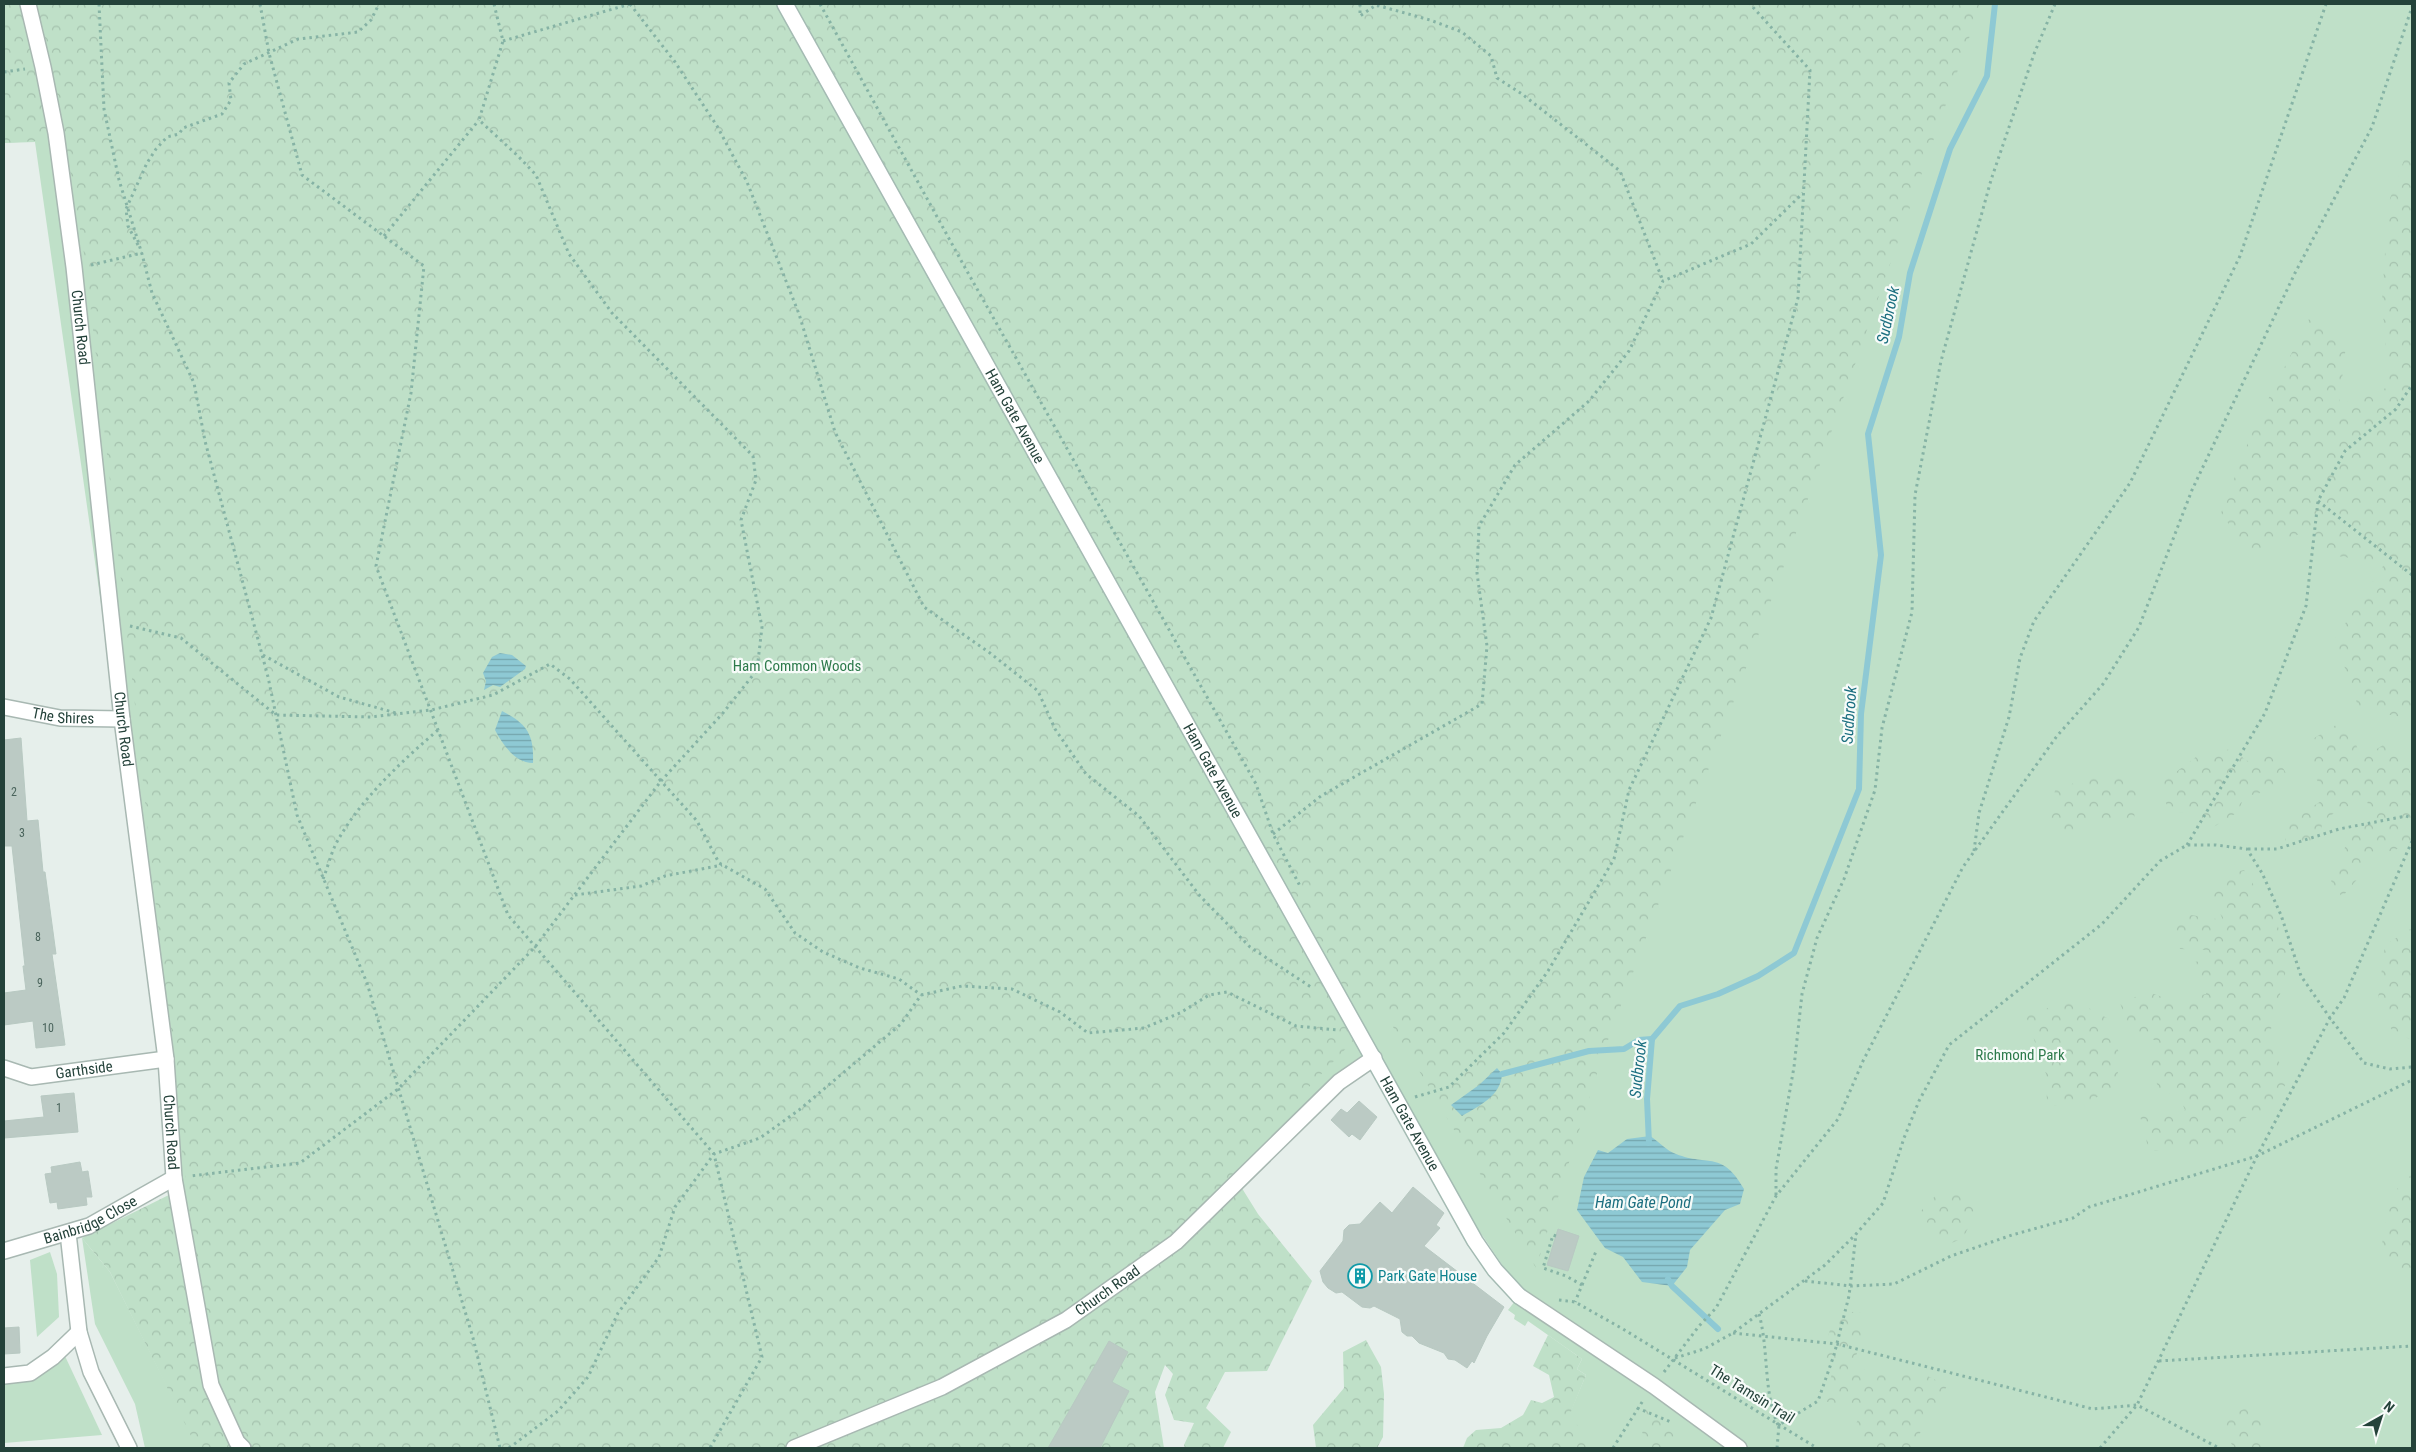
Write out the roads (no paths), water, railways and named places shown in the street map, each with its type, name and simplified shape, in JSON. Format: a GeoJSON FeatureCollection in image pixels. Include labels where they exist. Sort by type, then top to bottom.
{"type":"FeatureCollection","features":[{"type":"Feature","properties":{"kind":"street","name":"Church Road"},"geometry":{"type":"LineString","coordinates":[[28,4],[44,67],[56,134],[74,267],[122,719],[166,1059],[174,1178],[211,1386],[237,1442],[242,1448]]}},
{"type":"Feature","properties":{"kind":"street","name":"Ham Gate Avenue"},"geometry":{"type":"LineString","coordinates":[[785,4],[1476,1240],[1495,1270],[1519,1296],[1654,1386],[1739,1448]]}},
{"type":"Feature","properties":{"kind":"street","name":"The Shires"},"geometry":{"type":"LineString","coordinates":[[4,707],[60,718],[122,719]]}},
{"type":"Feature","properties":{"kind":"street","name":"Church Road"},"geometry":{"type":"LineString","coordinates":[[794,1448],[942,1387],[1066,1320],[1176,1242],[1339,1082],[1374,1058]]}},
{"type":"Feature","properties":{"kind":"street","name":"Garthside"},"geometry":{"type":"LineString","coordinates":[[4,1068],[31,1077],[166,1059]]}},
{"type":"Feature","properties":{"kind":"street","name":"Bainbridge Close"},"geometry":{"type":"LineString","coordinates":[[4,1251],[89,1226],[174,1178]]}},
{"type":"Feature","properties":{"kind":"street"},"geometry":{"type":"LineString","coordinates":[[68,1233],[79,1332],[91,1372],[130,1448]]}},
{"type":"Feature","properties":{"kind":"street"},"geometry":{"type":"LineString","coordinates":[[4,1376],[30,1372],[53,1357],[79,1332]]}},
{"type":"Feature","properties":{"kind":"water"},"geometry":{"type":"Polygon","coordinates":[[[500,653],[512,655],[526,666],[525,669],[500,687],[493,685],[484,690],[486,681],[483,673],[492,657],[500,653]]]}},
{"type":"Feature","properties":{"kind":"water"},"geometry":{"type":"Polygon","coordinates":[[[502,711],[518,721],[527,731],[532,744],[533,763],[515,757],[498,736],[495,730],[502,711]]]}},
{"type":"Feature","properties":{"kind":"water"},"geometry":{"type":"Polygon","coordinates":[[[1497,1068],[1502,1074],[1498,1088],[1488,1100],[1462,1116],[1451,1105],[1479,1085],[1497,1068]]]}},
{"type":"Feature","properties":{"kind":"water","name":"Ham Gate Pond"},"geometry":{"type":"Polygon","coordinates":[[[1650,1136],[1669,1151],[1676,1154],[1687,1158],[1722,1164],[1729,1169],[1744,1189],[1740,1204],[1725,1210],[1690,1250],[1687,1267],[1672,1286],[1642,1282],[1623,1257],[1605,1248],[1577,1210],[1584,1177],[1598,1150],[1608,1153],[1627,1139],[1650,1136]]]}},
{"type":"Feature","properties":{"kind":"waterway","name":"Sudbrook"},"geometry":{"type":"LineString","coordinates":[[1649,1143],[1647,1099],[1652,1039],[1680,1006],[1718,994],[1758,976],[1794,953],[1859,789],[1861,714],[1881,555],[1868,434],[1899,337],[1910,273],[1950,149],[1987,76],[1995,4]]}},
{"type":"Feature","properties":{"kind":"waterway"},"geometry":{"type":"LineString","coordinates":[[1502,1074],[1589,1051],[1624,1049],[1639,1040],[1652,1039]]}},
{"type":"Feature","properties":{"kind":"waterway","name":"Sudbrook"},"geometry":{"type":"LineString","coordinates":[[1668,1279],[1672,1286],[1718,1329]]}},
{"type":"Feature","properties":{"kind":"place","name":"Park Gate House"},"geometry":{"type":"Point","coordinates":[1360,1276]}},
{"type":"Feature","properties":{"kind":"park label","name":"Ham Common Woods"},"geometry":{"type":"Point","coordinates":[797,666]}},
{"type":"Feature","properties":{"kind":"park label","name":"Richmond Park"},"geometry":{"type":"Point","coordinates":[2020,1055]}}]}
